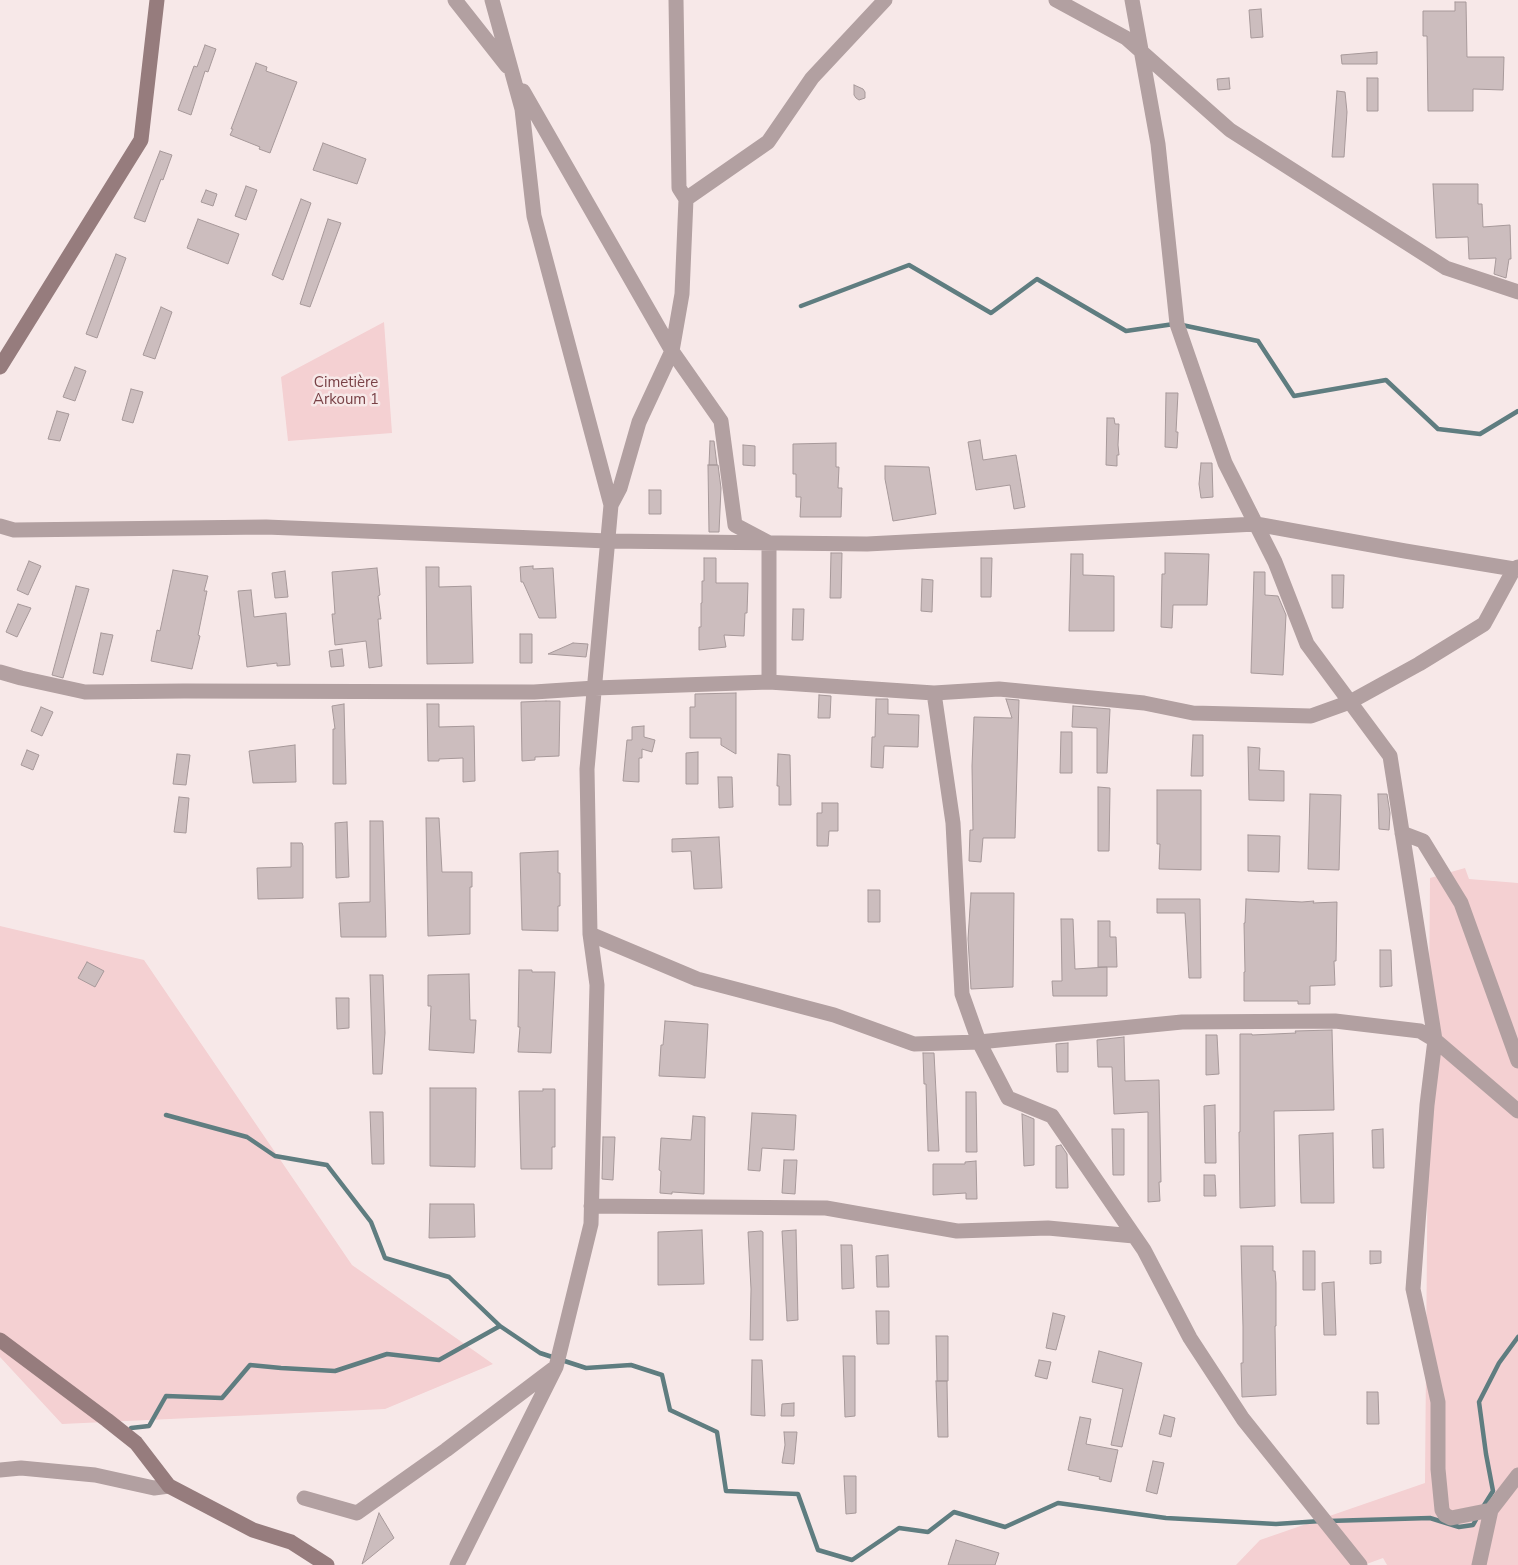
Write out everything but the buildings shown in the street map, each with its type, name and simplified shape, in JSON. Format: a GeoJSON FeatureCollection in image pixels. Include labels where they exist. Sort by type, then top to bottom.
{"type":"FeatureCollection","features":[{"type":"Feature","properties":{"kind":"main road"},"geometry":{"type":"LineString","coordinates":[[0,367],[141,140],[157,0]]}},
{"type":"Feature","properties":{"kind":"main road"},"geometry":{"type":"LineString","coordinates":[[0,1340],[136,1443],[170,1486],[253,1530],[291,1542],[327,1565]]}},
{"type":"Feature","properties":{"kind":"street"},"geometry":{"type":"LineString","coordinates":[[455,0],[512,72],[672,351],[721,421],[735,525],[769,543]]}},
{"type":"Feature","properties":{"kind":"street"},"geometry":{"type":"LineString","coordinates":[[492,0],[522,109],[534,216],[612,505]]}},
{"type":"Feature","properties":{"kind":"street"},"geometry":{"type":"LineString","coordinates":[[457,1565],[556,1367],[591,1224],[597,984],[590,934],[587,769],[612,505],[620,488],[639,422],[672,351],[682,294],[686,199],[679,188],[676,0]]}},
{"type":"Feature","properties":{"kind":"street"},"geometry":{"type":"LineString","coordinates":[[686,199],[768,142],[812,78],[885,0]]}},
{"type":"Feature","properties":{"kind":"street"},"geometry":{"type":"LineString","coordinates":[[1056,0],[1126,38],[1230,130],[1446,268],[1518,292]]}},
{"type":"Feature","properties":{"kind":"street"},"geometry":{"type":"LineString","coordinates":[[1132,0],[1158,144],[1177,324],[1225,463],[1275,562],[1308,644],[1390,756],[1435,1040],[1427,1105],[1413,1289],[1438,1402],[1438,1469],[1442,1510],[1445,1515],[1451,1518],[1491,1510]]}},
{"type":"Feature","properties":{"kind":"street"},"geometry":{"type":"LineString","coordinates":[[0,526],[14,530],[266,528],[608,541],[866,544],[1256,524],[1405,552],[1516,568],[1484,624],[1419,664],[1350,702],[1312,716],[1193,713],[1144,703],[1000,689],[934,693],[769,682],[534,692],[84,692],[0,672]]}},
{"type":"Feature","properties":{"kind":"street"},"geometry":{"type":"LineString","coordinates":[[769,543],[769,682]]}},
{"type":"Feature","properties":{"kind":"street"},"geometry":{"type":"LineString","coordinates":[[934,693],[953,822],[962,994],[978,1042],[1008,1098],[1052,1116],[1144,1250],[1190,1338],[1243,1419],[1360,1565]]}},
{"type":"Feature","properties":{"kind":"street"},"geometry":{"type":"LineString","coordinates":[[1402,833],[1423,841],[1461,903],[1518,1061]]}},
{"type":"Feature","properties":{"kind":"street"},"geometry":{"type":"LineString","coordinates":[[590,934],[697,979],[834,1015],[914,1044],[978,1042],[1182,1022],[1325,1021],[1420,1031],[1435,1040],[1518,1111]]}},
{"type":"Feature","properties":{"kind":"street"},"geometry":{"type":"LineString","coordinates":[[591,1206],[826,1208],[958,1231],[1048,1228],[1134,1236]]}},
{"type":"Feature","properties":{"kind":"street"},"geometry":{"type":"LineString","coordinates":[[304,1498],[357,1513],[446,1450],[556,1367]]}},
{"type":"Feature","properties":{"kind":"street"},"geometry":{"type":"LineString","coordinates":[[0,1470],[21,1468],[95,1475],[154,1488],[170,1486]]}},
{"type":"Feature","properties":{"kind":"street"},"geometry":{"type":"LineString","coordinates":[[1479,1565],[1491,1510],[1518,1474]]}},
{"type":"Feature","properties":{"kind":"green space","name":"Cimetière Arkoum 1"},"geometry":{"type":"Polygon","coordinates":[[[384,322],[392,433],[288,441],[281,377],[384,322]]]}},
{"type":"Feature","properties":{"kind":"green space"},"geometry":{"type":"Polygon","coordinates":[[[1465,868],[1469,879],[1518,883],[1518,1565],[1387,1565],[1383,1558],[1364,1565],[1236,1565],[1260,1540],[1425,1483],[1430,878],[1465,868]]]}},
{"type":"Feature","properties":{"kind":"green space"},"geometry":{"type":"Polygon","coordinates":[[[0,926],[144,960],[352,1265],[493,1364],[385,1409],[62,1424],[0,1357],[0,926]]]}},
{"type":"Feature","properties":{"kind":"waterway"},"geometry":{"type":"LineString","coordinates":[[801,306],[909,265],[991,313],[1037,279],[1126,331],[1174,324]]}},
{"type":"Feature","properties":{"kind":"waterway"},"geometry":{"type":"LineString","coordinates":[[1182,325],[1258,341],[1294,396],[1386,380],[1438,429],[1480,434],[1518,411]]}},
{"type":"Feature","properties":{"kind":"waterway"},"geometry":{"type":"LineString","coordinates":[[166,1115],[247,1137],[275,1156],[327,1165],[371,1222],[385,1258],[449,1277],[500,1326],[540,1353],[586,1368],[631,1365],[662,1375],[670,1410],[717,1432],[726,1491],[798,1494],[818,1550],[852,1560],[899,1528],[928,1532],[954,1512],[1005,1527],[1058,1503],[1166,1518],[1276,1524],[1321,1521]]}},
{"type":"Feature","properties":{"kind":"waterway"},"geometry":{"type":"LineString","coordinates":[[131,1428],[149,1426],[166,1396],[222,1398],[250,1365],[335,1371],[387,1354],[439,1360],[500,1326]]}},
{"type":"Feature","properties":{"kind":"waterway"},"geometry":{"type":"LineString","coordinates":[[1483,1507],[1493,1491],[1479,1402],[1499,1363],[1518,1337]]}},
{"type":"Feature","properties":{"kind":"waterway"},"geometry":{"type":"LineString","coordinates":[[1328,1521],[1430,1518],[1459,1527],[1473,1525],[1478,1516]]}}]}
